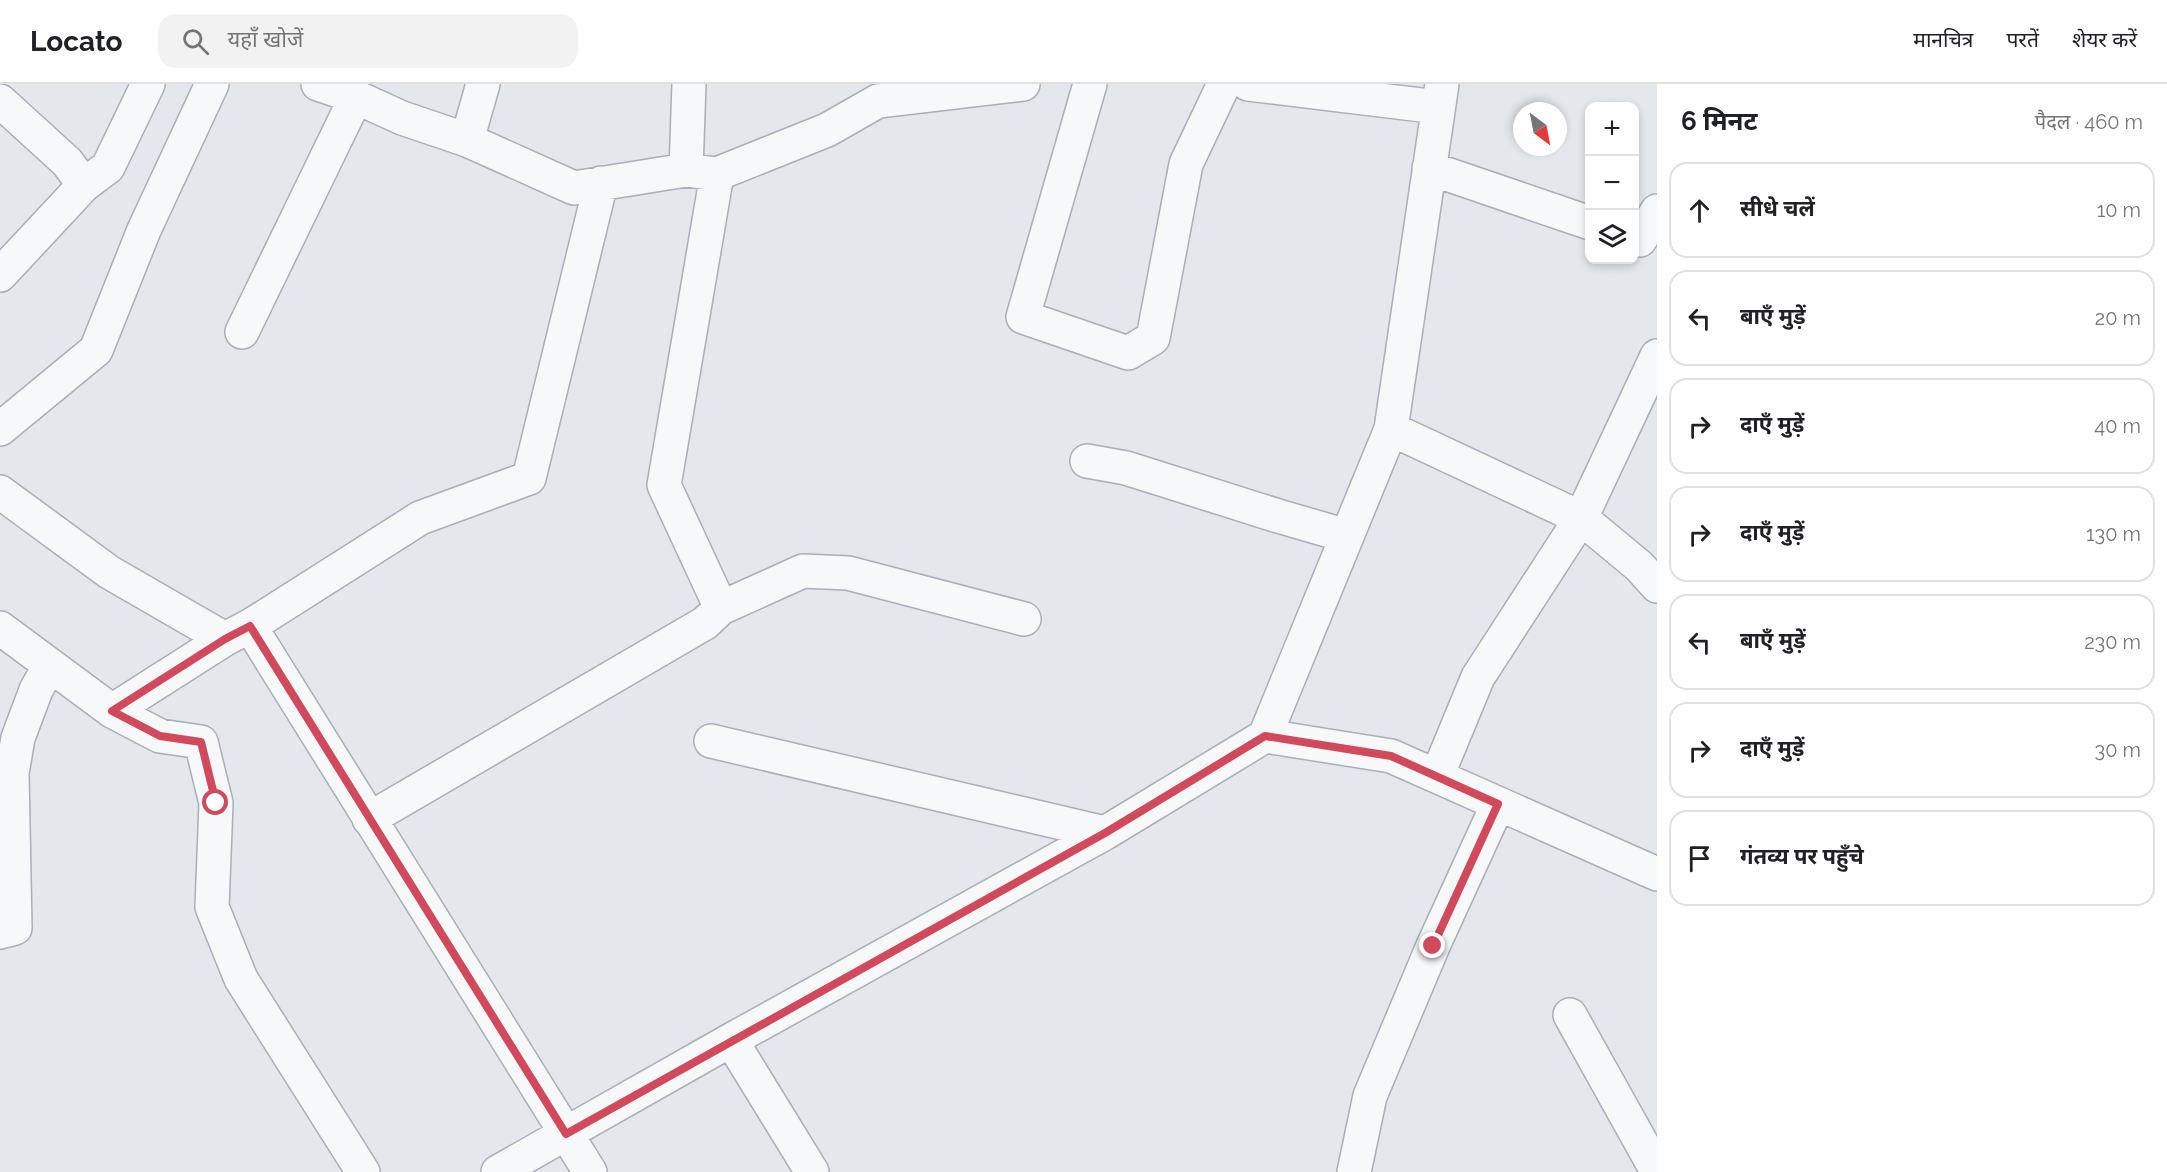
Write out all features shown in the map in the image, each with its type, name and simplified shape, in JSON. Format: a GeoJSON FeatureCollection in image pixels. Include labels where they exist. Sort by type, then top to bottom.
{"type":"FeatureCollection","features":[{"type":"Feature","properties":{"kind":"street"},"geometry":{"type":"LineString","coordinates":[[0,275],[84,185],[108,167],[148,84]]}},
{"type":"Feature","properties":{"kind":"street"},"geometry":{"type":"LineString","coordinates":[[0,429],[96,350],[144,230],[212,84]]}},
{"type":"Feature","properties":{"kind":"street"},"geometry":{"type":"LineString","coordinates":[[318,84],[356,97],[402,118],[467,140],[574,188],[702,172],[827,130],[878,100],[943,89],[1023,84]]}},
{"type":"Feature","properties":{"kind":"street"},"geometry":{"type":"LineString","coordinates":[[467,140],[483,84]]}},
{"type":"Feature","properties":{"kind":"street"},"geometry":{"type":"LineString","coordinates":[[689,84],[702,172],[664,484],[721,608]]}},
{"type":"Feature","properties":{"kind":"street"},"geometry":{"type":"LineString","coordinates":[[1090,84],[1023,317],[1128,354],[1153,338],[1186,164],[1224,84]]}},
{"type":"Feature","properties":{"kind":"street"},"geometry":{"type":"LineString","coordinates":[[498,1172],[1105,833],[1265,736],[1391,429],[1440,95],[1248,84]]}},
{"type":"Feature","properties":{"kind":"street"},"geometry":{"type":"LineString","coordinates":[[242,332],[356,97]]}},
{"type":"Feature","properties":{"kind":"street"},"geometry":{"type":"LineString","coordinates":[[0,101],[67,162],[84,185]]}},
{"type":"Feature","properties":{"kind":"street"},"geometry":{"type":"LineString","coordinates":[[1429,168],[1585,221]]}},
{"type":"Feature","properties":{"kind":"street"},"geometry":{"type":"LineString","coordinates":[[112,711],[420,518],[530,478],[601,183]]}},
{"type":"Feature","properties":{"kind":"street"},"geometry":{"type":"LineString","coordinates":[[1639,240],[1657,211]]}},
{"type":"Feature","properties":{"kind":"street"},"geometry":{"type":"LineString","coordinates":[[1437,776],[1478,677],[1581,518],[1657,356]]}},
{"type":"Feature","properties":{"kind":"street"},"geometry":{"type":"LineString","coordinates":[[1391,429],[1581,518],[1639,566],[1657,586]]}},
{"type":"Feature","properties":{"kind":"street"},"geometry":{"type":"LineString","coordinates":[[1087,461],[1126,468],[1347,536]]}},
{"type":"Feature","properties":{"kind":"street"},"geometry":{"type":"LineString","coordinates":[[0,492],[109,572],[237,632],[369,819],[590,1172]]}},
{"type":"Feature","properties":{"kind":"street"},"geometry":{"type":"LineString","coordinates":[[369,819],[705,623],[721,608],[803,571],[848,573],[1024,619]]}},
{"type":"Feature","properties":{"kind":"street"},"geometry":{"type":"LineString","coordinates":[[0,628],[112,711],[160,736],[201,742],[216,803],[212,907],[241,979],[363,1172]]}},
{"type":"Feature","properties":{"kind":"street"},"geometry":{"type":"LineString","coordinates":[[0,932],[15,928],[12,773],[18,738],[36,690],[50,665]]}},
{"type":"Feature","properties":{"kind":"street"},"geometry":{"type":"LineString","coordinates":[[1265,736],[1391,756],[1657,874]]}},
{"type":"Feature","properties":{"kind":"street"},"geometry":{"type":"LineString","coordinates":[[711,741],[1105,833]]}},
{"type":"Feature","properties":{"kind":"street"},"geometry":{"type":"LineString","coordinates":[[1354,1172],[1370,1096],[1433,946],[1498,804]]}},
{"type":"Feature","properties":{"kind":"street"},"geometry":{"type":"LineString","coordinates":[[1570,1015],[1657,1171]]}},
{"type":"Feature","properties":{"kind":"street"},"geometry":{"type":"LineString","coordinates":[[731,1040],[812,1172]]}},
{"type":"Feature","properties":{"kind":"route"},"geometry":{"type":"LineString","coordinates":[[216,803],[201,742],[160,736],[112,711],[225,639],[250,626],[566,1134],[1105,833],[1265,736],[1391,756],[1498,804],[1433,946]]}}]}
